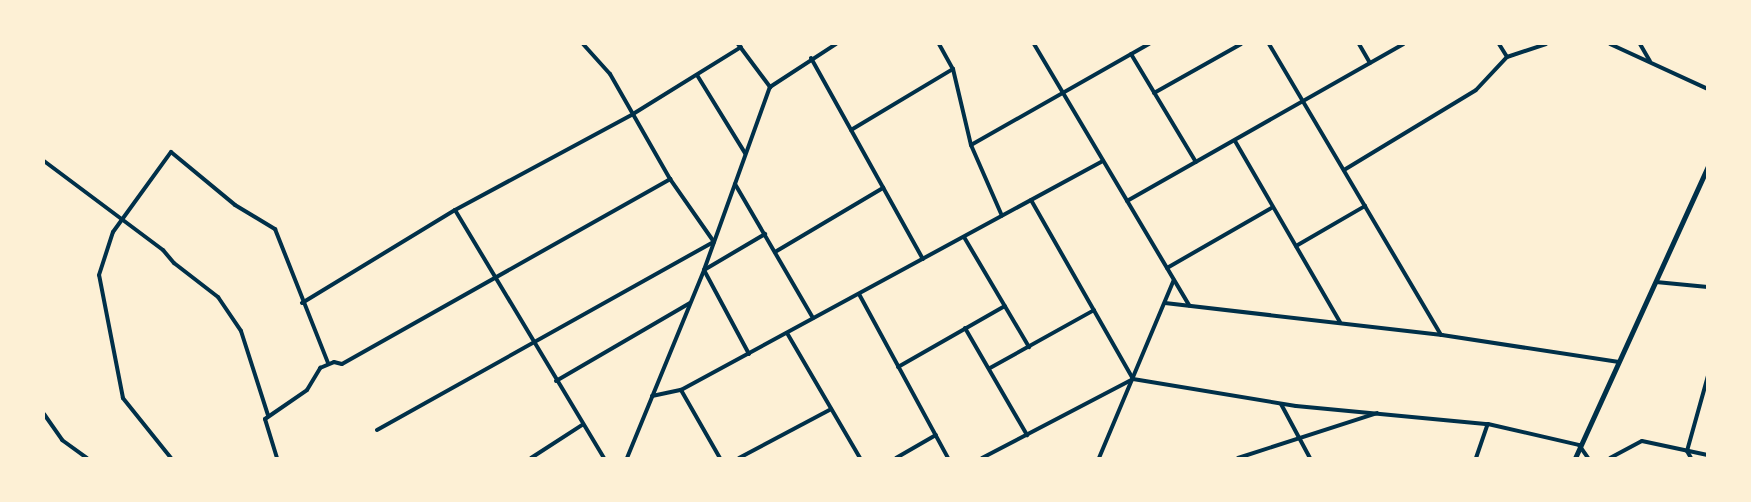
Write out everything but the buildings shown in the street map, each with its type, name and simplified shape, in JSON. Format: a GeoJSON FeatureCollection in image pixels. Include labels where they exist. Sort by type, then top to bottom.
{"type":"FeatureCollection","features":[{"type":"Feature","properties":{"kind":"main road"},"geometry":{"type":"LineString","coordinates":[[1573,459],[1620,362],[1707,166]]}},
{"type":"Feature","properties":{"kind":"street"},"geometry":{"type":"LineString","coordinates":[[583,44],[610,74],[669,178],[714,242]]}},
{"type":"Feature","properties":{"kind":"street"},"geometry":{"type":"LineString","coordinates":[[628,458],[704,270],[770,87],[811,58],[836,44]]}},
{"type":"Feature","properties":{"kind":"street"},"geometry":{"type":"LineString","coordinates":[[939,44],[953,69],[971,145],[1002,216]]}},
{"type":"Feature","properties":{"kind":"street"},"geometry":{"type":"LineString","coordinates":[[1034,44],[1189,305]]}},
{"type":"Feature","properties":{"kind":"street"},"geometry":{"type":"LineString","coordinates":[[971,145],[1149,44]]}},
{"type":"Feature","properties":{"kind":"street"},"geometry":{"type":"LineString","coordinates":[[1154,93],[1241,44]]}},
{"type":"Feature","properties":{"kind":"street"},"geometry":{"type":"LineString","coordinates":[[1269,44],[1442,335]]}},
{"type":"Feature","properties":{"kind":"street"},"geometry":{"type":"LineString","coordinates":[[1359,44],[1370,63]]}},
{"type":"Feature","properties":{"kind":"street"},"geometry":{"type":"LineString","coordinates":[[1127,201],[1403,44]]}},
{"type":"Feature","properties":{"kind":"street"},"geometry":{"type":"LineString","coordinates":[[1499,44],[1507,57]]}},
{"type":"Feature","properties":{"kind":"street"},"geometry":{"type":"LineString","coordinates":[[1344,170],[1476,90],[1507,57],[1546,44]]}},
{"type":"Feature","properties":{"kind":"street"},"geometry":{"type":"LineString","coordinates":[[1610,44],[1651,61],[1707,89]]}},
{"type":"Feature","properties":{"kind":"street"},"geometry":{"type":"LineString","coordinates":[[1640,44],[1651,61]]}},
{"type":"Feature","properties":{"kind":"street"},"geometry":{"type":"LineString","coordinates":[[302,303],[455,210],[633,114],[697,75],[739,45],[770,87]]}},
{"type":"Feature","properties":{"kind":"street"},"geometry":{"type":"LineString","coordinates":[[1131,54],[1196,162]]}},
{"type":"Feature","properties":{"kind":"street"},"geometry":{"type":"LineString","coordinates":[[811,58],[923,259]]}},
{"type":"Feature","properties":{"kind":"street"},"geometry":{"type":"LineString","coordinates":[[851,130],[953,69]]}},
{"type":"Feature","properties":{"kind":"street"},"geometry":{"type":"LineString","coordinates":[[697,75],[745,153]]}},
{"type":"Feature","properties":{"kind":"street"},"geometry":{"type":"LineString","coordinates":[[1235,141],[1340,322]]}},
{"type":"Feature","properties":{"kind":"street"},"geometry":{"type":"LineString","coordinates":[[171,459],[123,398],[112,355],[110,326],[99,274],[109,241],[171,152],[235,205],[275,229],[302,303],[328,363]]}},
{"type":"Feature","properties":{"kind":"street"},"geometry":{"type":"LineString","coordinates":[[44,161],[122,222],[163,250],[174,263],[218,297],[233,315],[268,415],[267,432],[277,459]]}},
{"type":"Feature","properties":{"kind":"street"},"geometry":{"type":"LineString","coordinates":[[652,396],[681,390],[1103,161]]}},
{"type":"Feature","properties":{"kind":"street"},"geometry":{"type":"LineString","coordinates":[[268,415],[307,390],[313,384],[315,374],[328,363],[342,364],[669,178]]}},
{"type":"Feature","properties":{"kind":"street"},"geometry":{"type":"LineString","coordinates":[[735,184],[813,318]]}},
{"type":"Feature","properties":{"kind":"street"},"geometry":{"type":"LineString","coordinates":[[776,252],[883,188]]}},
{"type":"Feature","properties":{"kind":"street"},"geometry":{"type":"LineString","coordinates":[[1031,200],[1132,379]]}},
{"type":"Feature","properties":{"kind":"street"},"geometry":{"type":"LineString","coordinates":[[1296,246],[1365,206]]}},
{"type":"Feature","properties":{"kind":"street"},"geometry":{"type":"LineString","coordinates":[[1167,268],[1273,207]]}},
{"type":"Feature","properties":{"kind":"street"},"geometry":{"type":"LineString","coordinates":[[455,210],[604,459]]}},
{"type":"Feature","properties":{"kind":"street"},"geometry":{"type":"LineString","coordinates":[[704,270],[765,234]]}},
{"type":"Feature","properties":{"kind":"street"},"geometry":{"type":"LineString","coordinates":[[964,237],[1029,347]]}},
{"type":"Feature","properties":{"kind":"street"},"geometry":{"type":"LineString","coordinates":[[377,430],[714,242]]}},
{"type":"Feature","properties":{"kind":"street"},"geometry":{"type":"LineString","coordinates":[[704,270],[749,354]]}},
{"type":"Feature","properties":{"kind":"street"},"geometry":{"type":"LineString","coordinates":[[1099,459],[1174,280]]}},
{"type":"Feature","properties":{"kind":"street"},"geometry":{"type":"LineString","coordinates":[[1656,282],[1707,287]]}},
{"type":"Feature","properties":{"kind":"street"},"geometry":{"type":"LineString","coordinates":[[859,294],[948,459]]}},
{"type":"Feature","properties":{"kind":"street"},"geometry":{"type":"LineString","coordinates":[[556,381],[691,302]]}},
{"type":"Feature","properties":{"kind":"street"},"geometry":{"type":"LineString","coordinates":[[1166,303],[1442,335],[1620,362]]}},
{"type":"Feature","properties":{"kind":"street"},"geometry":{"type":"LineString","coordinates":[[898,367],[1005,306]]}},
{"type":"Feature","properties":{"kind":"street"},"geometry":{"type":"LineString","coordinates":[[990,369],[1094,310]]}},
{"type":"Feature","properties":{"kind":"street"},"geometry":{"type":"LineString","coordinates":[[965,328],[1027,435]]}},
{"type":"Feature","properties":{"kind":"street"},"geometry":{"type":"LineString","coordinates":[[787,333],[860,459]]}},
{"type":"Feature","properties":{"kind":"street"},"geometry":{"type":"LineString","coordinates":[[1691,459],[1687,451],[1707,388],[1707,376]]}},
{"type":"Feature","properties":{"kind":"street"},"geometry":{"type":"LineString","coordinates":[[982,459],[1132,379],[1281,404],[1488,423],[1578,447],[1588,459]]}},
{"type":"Feature","properties":{"kind":"street"},"geometry":{"type":"LineString","coordinates":[[681,390],[720,459]]}},
{"type":"Feature","properties":{"kind":"street"},"geometry":{"type":"LineString","coordinates":[[1281,404],[1310,459]]}},
{"type":"Feature","properties":{"kind":"street"},"geometry":{"type":"LineString","coordinates":[[738,459],[831,408]]}},
{"type":"Feature","properties":{"kind":"street"},"geometry":{"type":"LineString","coordinates":[[1238,459],[1381,412]]}},
{"type":"Feature","properties":{"kind":"street"},"geometry":{"type":"LineString","coordinates":[[44,414],[62,440],[87,459]]}},
{"type":"Feature","properties":{"kind":"street"},"geometry":{"type":"LineString","coordinates":[[1476,459],[1488,423]]}},
{"type":"Feature","properties":{"kind":"street"},"geometry":{"type":"LineString","coordinates":[[531,459],[582,425]]}},
{"type":"Feature","properties":{"kind":"street"},"geometry":{"type":"LineString","coordinates":[[896,459],[936,435]]}},
{"type":"Feature","properties":{"kind":"street"},"geometry":{"type":"LineString","coordinates":[[1610,459],[1642,441],[1707,455]]}}]}
